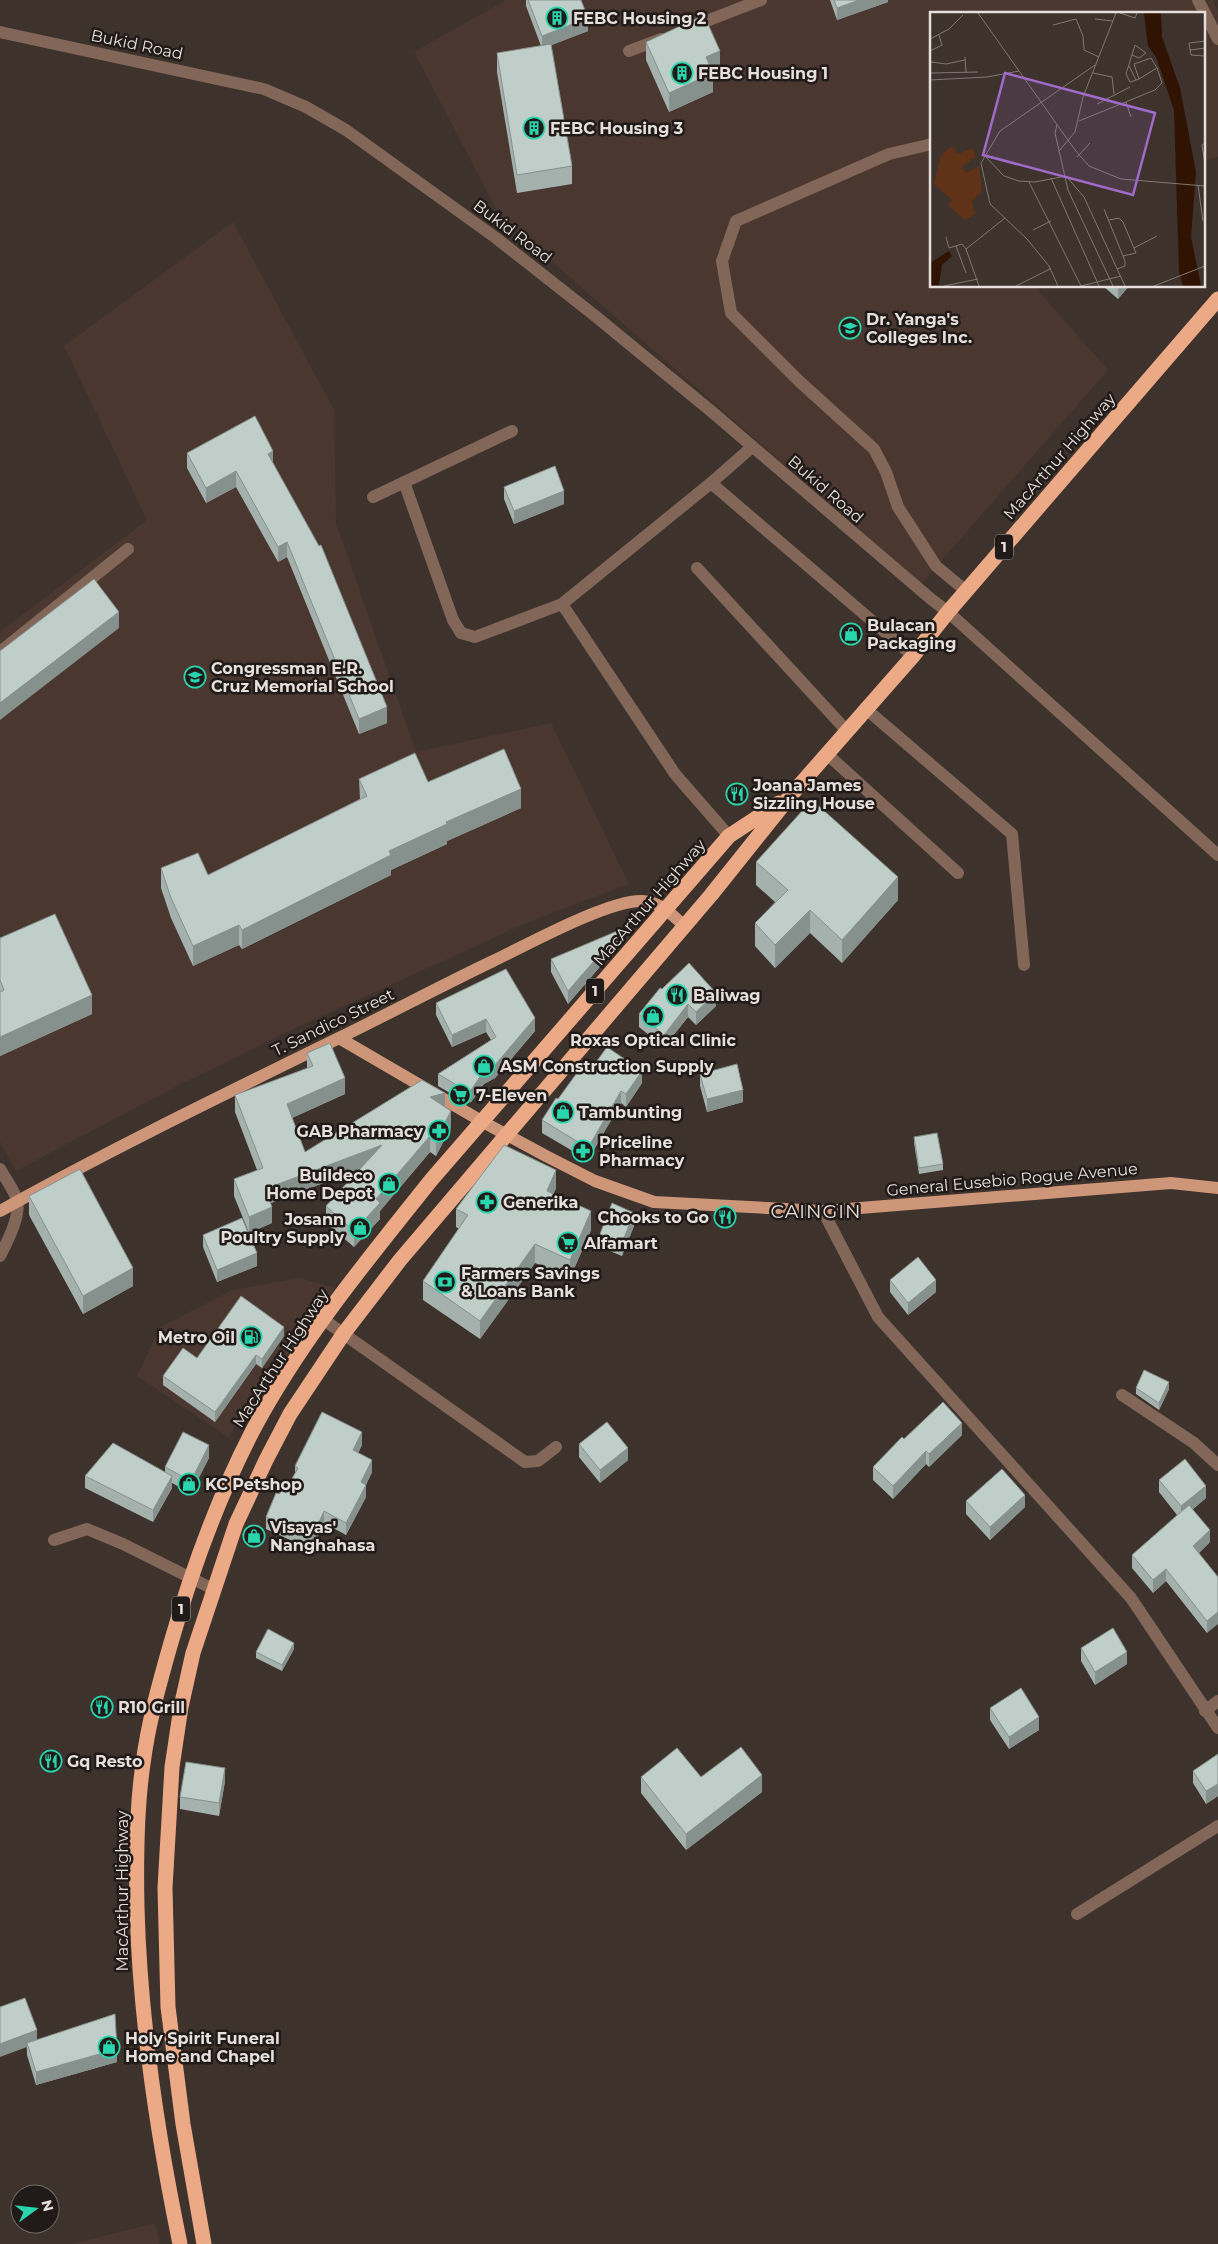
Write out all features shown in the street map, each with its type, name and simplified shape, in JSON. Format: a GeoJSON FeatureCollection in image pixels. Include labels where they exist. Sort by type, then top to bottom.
{"type":"FeatureCollection","features":[{"type":"Feature","properties":{"kind":"highway","name":"MacArthur Highway"},"geometry":{"type":"LineString","coordinates":[[204,2244],[186,2143],[171,2035],[167,1988],[165,1888],[172,1767],[181,1707],[193,1653],[236,1524],[266,1460],[290,1414],[344,1333],[400,1260],[684,926],[791,795],[828,755],[846,730],[913,656],[948,612],[1218,299]]}},
{"type":"Feature","properties":{"kind":"highway","name":"MacArthur Highway"},"geometry":{"type":"LineString","coordinates":[[180,2244],[166,2176],[143,2020],[136,1876],[138,1816],[142,1764],[156,1697],[190,1578],[232,1472],[253,1430],[277,1390],[324,1320],[390,1231],[432,1179],[729,836],[791,795]]}},
{"type":"Feature","properties":{"kind":"main road","name":"T. Sandico Street"},"geometry":{"type":"LineString","coordinates":[[0,1210],[149,1131],[453,980],[595,914],[623,904],[642,901],[656,904],[666,909],[684,926]]}},
{"type":"Feature","properties":{"kind":"main road","name":"General Eusebio Rogue Avenue"},"geometry":{"type":"LineString","coordinates":[[339,1038],[483,1122],[595,1181],[654,1202],[823,1211],[1171,1183],[1218,1188]]}},
{"type":"Feature","properties":{"kind":"street"},"geometry":{"type":"LineString","coordinates":[[629,51],[761,0]]}},
{"type":"Feature","properties":{"kind":"street"},"geometry":{"type":"LineString","coordinates":[[1198,0],[1204,12]]}},
{"type":"Feature","properties":{"kind":"street"},"geometry":{"type":"LineString","coordinates":[[1206,16],[1218,39]]}},
{"type":"Feature","properties":{"kind":"street","name":"Bukid Road"},"geometry":{"type":"LineString","coordinates":[[0,32],[226,79],[264,89],[306,107],[389,160],[496,238],[594,315],[752,447],[931,600],[948,612],[1218,854]]}},
{"type":"Feature","properties":{"kind":"street"},"geometry":{"type":"LineString","coordinates":[[930,144],[889,154],[736,221],[722,261],[731,313],[799,381],[874,449],[886,472],[898,507],[936,566],[966,591]]}},
{"type":"Feature","properties":{"kind":"street"},"geometry":{"type":"LineString","coordinates":[[373,497],[512,431]]}},
{"type":"Feature","properties":{"kind":"street"},"geometry":{"type":"LineString","coordinates":[[404,482],[450,612],[461,633],[475,636],[562,604],[711,483],[752,447]]}},
{"type":"Feature","properties":{"kind":"street"},"geometry":{"type":"LineString","coordinates":[[711,483],[913,656]]}},
{"type":"Feature","properties":{"kind":"street"},"geometry":{"type":"LineString","coordinates":[[0,652],[128,550]]}},
{"type":"Feature","properties":{"kind":"street"},"geometry":{"type":"LineString","coordinates":[[697,568],[846,730]]}},
{"type":"Feature","properties":{"kind":"street"},"geometry":{"type":"LineString","coordinates":[[562,604],[675,774],[729,836]]}},
{"type":"Feature","properties":{"kind":"street"},"geometry":{"type":"LineString","coordinates":[[866,709],[1012,834],[1024,966]]}},
{"type":"Feature","properties":{"kind":"street"},"geometry":{"type":"LineString","coordinates":[[828,755],[958,873]]}},
{"type":"Feature","properties":{"kind":"street"},"geometry":{"type":"LineString","coordinates":[[0,1169],[18,1201],[13,1228],[0,1256]]}},
{"type":"Feature","properties":{"kind":"street"},"geometry":{"type":"LineString","coordinates":[[823,1211],[878,1317],[1131,1598],[1218,1728]]}},
{"type":"Feature","properties":{"kind":"street"},"geometry":{"type":"LineString","coordinates":[[324,1320],[525,1462],[538,1460],[556,1447]]}},
{"type":"Feature","properties":{"kind":"street"},"geometry":{"type":"LineString","coordinates":[[1122,1395],[1194,1443],[1218,1465]]}},
{"type":"Feature","properties":{"kind":"street"},"geometry":{"type":"LineString","coordinates":[[54,1540],[87,1529],[123,1544],[214,1589]]}},
{"type":"Feature","properties":{"kind":"street"},"geometry":{"type":"LineString","coordinates":[[1206,1711],[1218,1701]]}},
{"type":"Feature","properties":{"kind":"street"},"geometry":{"type":"LineString","coordinates":[[1077,1914],[1218,1826]]}},
{"type":"Feature","properties":{"kind":"shaded area","name":"Dr. Yanga's Colleges Inc."},"geometry":{"type":"Polygon","coordinates":[[[506,0],[1213,0],[1218,12],[1218,157],[1206,160],[1206,12],[930,12],[930,288],[1036,288],[1108,370],[921,584],[500,216],[414,52],[506,0]]]}},
{"type":"Feature","properties":{"kind":"shaded area","name":"Congressman E.R. Cruz Memorial School"},"geometry":{"type":"Polygon","coordinates":[[[233,222],[334,410],[336,523],[416,752],[551,723],[629,884],[531,921],[281,1035],[179,1085],[16,1171],[0,1142],[0,632],[147,520],[64,346],[233,222]]]}},
{"type":"Feature","properties":{"kind":"shaded area"},"geometry":{"type":"Polygon","coordinates":[[[300,1278],[335,1288],[228,1437],[137,1376],[160,1327],[232,1290],[300,1278]]]}},
{"type":"Feature","properties":{"kind":"shaded area"},"geometry":{"type":"Polygon","coordinates":[[[155,2223],[160,2244],[72,2244],[155,2223]]]}},
{"type":"Feature","properties":{"kind":"building","name":"FEBC Housing 2"},"geometry":{"type":"Polygon","coordinates":[[[528,0],[581,0],[588,18],[542,36],[528,0]]]}},
{"type":"Feature","properties":{"kind":"building"},"geometry":{"type":"Polygon","coordinates":[[[834,0],[859,0],[837,8],[834,0]]]}},
{"type":"Feature","properties":{"kind":"building","name":"FEBC Housing 1"},"geometry":{"type":"Polygon","coordinates":[[[704,15],[720,51],[706,57],[713,73],[669,93],[646,42],[704,15]]]}},
{"type":"Feature","properties":{"kind":"building","name":"FEBC Housing 3"},"geometry":{"type":"Polygon","coordinates":[[[551,44],[572,166],[517,175],[497,53],[551,44]]]}},
{"type":"Feature","properties":{"kind":"building"},"geometry":{"type":"Polygon","coordinates":[[[255,416],[273,451],[268,454],[319,546],[321,545],[387,707],[359,719],[287,542],[278,547],[236,471],[206,488],[187,453],[255,416]]]}},
{"type":"Feature","properties":{"kind":"building"},"geometry":{"type":"Polygon","coordinates":[[[555,466],[564,491],[514,511],[504,487],[555,466]]]}},
{"type":"Feature","properties":{"kind":"building"},"geometry":{"type":"Polygon","coordinates":[[[94,579],[119,612],[0,703],[0,651],[94,579]]]}},
{"type":"Feature","properties":{"kind":"building"},"geometry":{"type":"Polygon","coordinates":[[[504,749],[521,789],[446,822],[447,824],[389,851],[391,855],[242,930],[239,925],[193,946],[171,898],[161,868],[198,853],[208,875],[367,796],[359,779],[415,753],[428,782],[504,749]]]}},
{"type":"Feature","properties":{"kind":"building"},"geometry":{"type":"Polygon","coordinates":[[[812,800],[898,877],[842,940],[810,910],[775,945],[755,923],[788,890],[756,862],[812,800]]]}},
{"type":"Feature","properties":{"kind":"building"},"geometry":{"type":"Polygon","coordinates":[[[55,914],[92,995],[0,1037],[0,992],[4,990],[0,980],[0,938],[55,914]]]}},
{"type":"Feature","properties":{"kind":"building"},"geometry":{"type":"Polygon","coordinates":[[[622,929],[568,991],[551,959],[622,929]]]}},
{"type":"Feature","properties":{"kind":"building"},"geometry":{"type":"Polygon","coordinates":[[[689,963],[716,993],[696,1012],[688,1004],[664,1035],[639,1014],[660,988],[662,989],[689,963]]]}},
{"type":"Feature","properties":{"kind":"building"},"geometry":{"type":"Polygon","coordinates":[[[506,969],[535,1018],[495,1065],[484,1071],[471,1090],[467,1091],[438,1074],[496,1037],[486,1019],[452,1035],[436,1003],[506,969]]]}},
{"type":"Feature","properties":{"kind":"building"},"geometry":{"type":"Polygon","coordinates":[[[330,1043],[345,1078],[287,1104],[305,1152],[422,1080],[445,1093],[430,1097],[451,1111],[436,1140],[430,1136],[376,1199],[380,1203],[354,1231],[326,1206],[382,1145],[265,1189],[272,1207],[249,1217],[234,1179],[263,1168],[235,1095],[313,1066],[307,1053],[330,1043]]]}},
{"type":"Feature","properties":{"kind":"building"},"geometry":{"type":"Polygon","coordinates":[[[607,1047],[642,1071],[626,1094],[621,1091],[588,1148],[542,1120],[556,1098],[558,1099],[582,1066],[589,1072],[607,1047]]]}},
{"type":"Feature","properties":{"kind":"building"},"geometry":{"type":"Polygon","coordinates":[[[737,1064],[743,1090],[707,1099],[700,1074],[737,1064]]]}},
{"type":"Feature","properties":{"kind":"building"},"geometry":{"type":"Polygon","coordinates":[[[937,1133],[943,1164],[919,1168],[914,1137],[937,1133]]]}},
{"type":"Feature","properties":{"kind":"building"},"geometry":{"type":"Polygon","coordinates":[[[504,1145],[556,1170],[547,1191],[591,1211],[570,1260],[535,1244],[480,1321],[423,1281],[468,1215],[456,1209],[504,1145]]]}},
{"type":"Feature","properties":{"kind":"building"},"geometry":{"type":"Polygon","coordinates":[[[80,1169],[133,1268],[83,1296],[29,1196],[80,1169]]]}},
{"type":"Feature","properties":{"kind":"building"},"geometry":{"type":"Polygon","coordinates":[[[612,1203],[634,1213],[622,1243],[600,1234],[612,1203]]]}},
{"type":"Feature","properties":{"kind":"building"},"geometry":{"type":"Polygon","coordinates":[[[242,1218],[257,1253],[217,1270],[203,1235],[242,1218]]]}},
{"type":"Feature","properties":{"kind":"building"},"geometry":{"type":"Polygon","coordinates":[[[918,1257],[936,1280],[908,1303],[890,1280],[918,1257]]]}},
{"type":"Feature","properties":{"kind":"building"},"geometry":{"type":"Polygon","coordinates":[[[241,1296],[284,1327],[262,1359],[256,1355],[215,1412],[163,1376],[183,1348],[197,1358],[241,1296]]]}},
{"type":"Feature","properties":{"kind":"building"},"geometry":{"type":"Polygon","coordinates":[[[1144,1370],[1169,1382],[1159,1403],[1136,1388],[1144,1370]]]}},
{"type":"Feature","properties":{"kind":"building"},"geometry":{"type":"Polygon","coordinates":[[[943,1402],[962,1423],[929,1454],[926,1451],[893,1486],[873,1467],[902,1437],[904,1439],[943,1402]]]}},
{"type":"Feature","properties":{"kind":"building"},"geometry":{"type":"Polygon","coordinates":[[[322,1412],[362,1432],[353,1450],[372,1460],[361,1482],[366,1485],[346,1523],[324,1511],[312,1538],[266,1517],[276,1493],[279,1494],[284,1484],[288,1486],[298,1468],[295,1466],[322,1412]]]}},
{"type":"Feature","properties":{"kind":"building"},"geometry":{"type":"Polygon","coordinates":[[[607,1422],[628,1448],[600,1470],[579,1444],[607,1422]]]}},
{"type":"Feature","properties":{"kind":"building"},"geometry":{"type":"Polygon","coordinates":[[[183,1432],[209,1445],[191,1481],[165,1467],[183,1432]]]}},
{"type":"Feature","properties":{"kind":"building"},"geometry":{"type":"Polygon","coordinates":[[[113,1443],[172,1476],[153,1510],[85,1476],[113,1443]]]}},
{"type":"Feature","properties":{"kind":"building"},"geometry":{"type":"Polygon","coordinates":[[[1185,1459],[1206,1486],[1181,1506],[1159,1480],[1185,1459]]]}},
{"type":"Feature","properties":{"kind":"building"},"geometry":{"type":"Polygon","coordinates":[[[1002,1469],[1025,1495],[990,1527],[966,1501],[1002,1469]]]}},
{"type":"Feature","properties":{"kind":"building"},"geometry":{"type":"Polygon","coordinates":[[[1189,1505],[1210,1530],[1193,1546],[1218,1577],[1218,1612],[1207,1621],[1166,1569],[1153,1580],[1132,1555],[1189,1505]]]}},
{"type":"Feature","properties":{"kind":"building"},"geometry":{"type":"Polygon","coordinates":[[[1113,1628],[1127,1652],[1095,1672],[1081,1648],[1113,1628]]]}},
{"type":"Feature","properties":{"kind":"building"},"geometry":{"type":"Polygon","coordinates":[[[268,1629],[294,1643],[282,1665],[256,1652],[268,1629]]]}},
{"type":"Feature","properties":{"kind":"building"},"geometry":{"type":"Polygon","coordinates":[[[1021,1688],[1039,1717],[1009,1737],[990,1708],[1021,1688]]]}},
{"type":"Feature","properties":{"kind":"building"},"geometry":{"type":"Polygon","coordinates":[[[741,1747],[762,1775],[686,1834],[641,1777],[677,1748],[701,1777],[741,1747]]]}},
{"type":"Feature","properties":{"kind":"building"},"geometry":{"type":"Polygon","coordinates":[[[1218,1754],[1218,1784],[1206,1791],[1193,1771],[1218,1754]]]}},
{"type":"Feature","properties":{"kind":"building"},"geometry":{"type":"Polygon","coordinates":[[[186,1762],[225,1768],[219,1803],[180,1797],[186,1762]]]}},
{"type":"Feature","properties":{"kind":"building"},"geometry":{"type":"Polygon","coordinates":[[[25,1998],[37,2030],[0,2044],[0,2007],[25,1998]]]}},
{"type":"Feature","properties":{"kind":"building"},"geometry":{"type":"Polygon","coordinates":[[[115,2014],[117,2049],[36,2072],[27,2043],[115,2014]]]}},
{"type":"Feature","properties":{"kind":"place","name":"FEBC Housing 2"},"geometry":{"type":"Point","coordinates":[557,18]}},
{"type":"Feature","properties":{"kind":"place","name":"FEBC Housing 1"},"geometry":{"type":"Point","coordinates":[682,73]}},
{"type":"Feature","properties":{"kind":"place","name":"FEBC Housing 3"},"geometry":{"type":"Point","coordinates":[534,128]}},
{"type":"Feature","properties":{"kind":"place","name":"Dr. Yanga's Colleges Inc."},"geometry":{"type":"Point","coordinates":[850,328]}},
{"type":"Feature","properties":{"kind":"place","name":"Bulacan Packaging"},"geometry":{"type":"Point","coordinates":[851,634]}},
{"type":"Feature","properties":{"kind":"place","name":"Congressman E.R. Cruz Memorial School"},"geometry":{"type":"Point","coordinates":[195,677]}},
{"type":"Feature","properties":{"kind":"place","name":"Joana James Sizzling House"},"geometry":{"type":"Point","coordinates":[737,794]}},
{"type":"Feature","properties":{"kind":"place","name":"Baliwag"},"geometry":{"type":"Point","coordinates":[677,995]}},
{"type":"Feature","properties":{"kind":"place","name":"Roxas Optical Clinic"},"geometry":{"type":"Point","coordinates":[653,1016]}},
{"type":"Feature","properties":{"kind":"place","name":"ASM Construction Supply"},"geometry":{"type":"Point","coordinates":[484,1066]}},
{"type":"Feature","properties":{"kind":"place","name":"7-Eleven"},"geometry":{"type":"Point","coordinates":[460,1095]}},
{"type":"Feature","properties":{"kind":"place","name":"Tambunting"},"geometry":{"type":"Point","coordinates":[563,1112]}},
{"type":"Feature","properties":{"kind":"place","name":"GAB Pharmacy"},"geometry":{"type":"Point","coordinates":[439,1131]}},
{"type":"Feature","properties":{"kind":"place","name":"Priceline Pharmacy"},"geometry":{"type":"Point","coordinates":[583,1151]}},
{"type":"Feature","properties":{"kind":"place","name":"Buildeco Home Depot"},"geometry":{"type":"Point","coordinates":[389,1184]}},
{"type":"Feature","properties":{"kind":"place","name":"Generika"},"geometry":{"type":"Point","coordinates":[487,1202]}},
{"type":"Feature","properties":{"kind":"place","name":"Chooks to Go"},"geometry":{"type":"Point","coordinates":[725,1217]}},
{"type":"Feature","properties":{"kind":"place","name":"Josann Poultry Supply"},"geometry":{"type":"Point","coordinates":[360,1228]}},
{"type":"Feature","properties":{"kind":"place","name":"Alfamart"},"geometry":{"type":"Point","coordinates":[568,1243]}},
{"type":"Feature","properties":{"kind":"place","name":"Farmers Savings & Loans Bank"},"geometry":{"type":"Point","coordinates":[445,1282]}},
{"type":"Feature","properties":{"kind":"place","name":"Metro Oil"},"geometry":{"type":"Point","coordinates":[251,1337]}},
{"type":"Feature","properties":{"kind":"place","name":"KC Petshop"},"geometry":{"type":"Point","coordinates":[189,1484]}},
{"type":"Feature","properties":{"kind":"place","name":"Visayas' Nanghahasa"},"geometry":{"type":"Point","coordinates":[254,1536]}},
{"type":"Feature","properties":{"kind":"place","name":"R10 Grill"},"geometry":{"type":"Point","coordinates":[102,1707]}},
{"type":"Feature","properties":{"kind":"place","name":"Gq Resto"},"geometry":{"type":"Point","coordinates":[51,1761]}},
{"type":"Feature","properties":{"kind":"place","name":"Holy Spirit Funeral Home and Chapel"},"geometry":{"type":"Point","coordinates":[109,2047]}},
{"type":"Feature","properties":{"kind":"district","name":"CAINGIN"},"geometry":{"type":"Point","coordinates":[816,1211]}}]}
